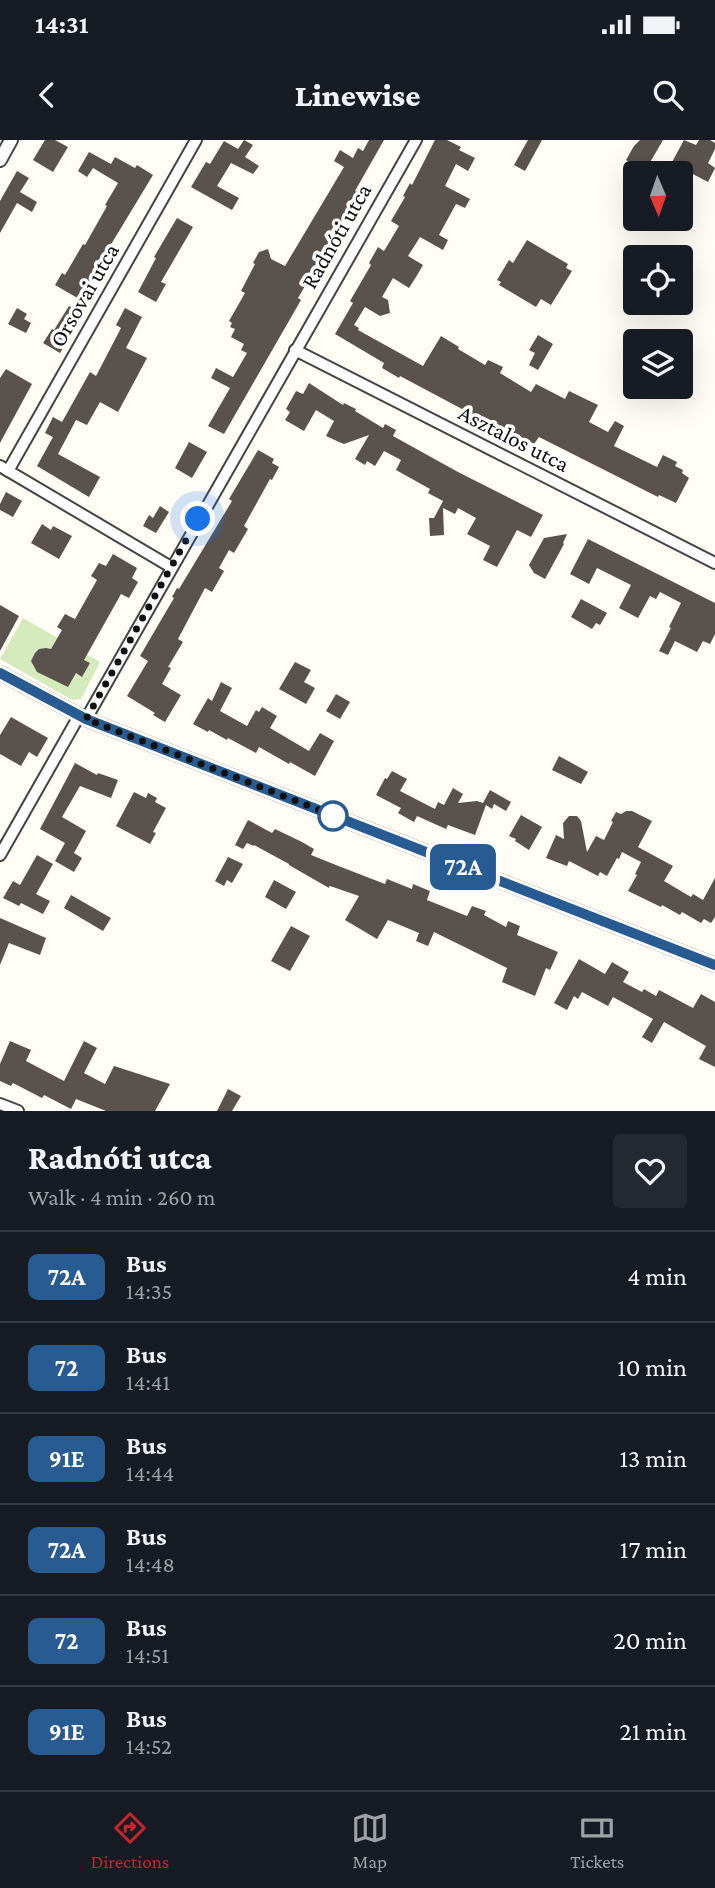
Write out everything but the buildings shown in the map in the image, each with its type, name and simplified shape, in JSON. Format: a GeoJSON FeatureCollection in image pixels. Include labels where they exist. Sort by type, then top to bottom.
{"type":"FeatureCollection","features":[{"type":"Feature","properties":{"kind":"street"},"geometry":{"type":"LineString","coordinates":[[0,160],[11,140]]}},
{"type":"Feature","properties":{"kind":"street","name":"Orsovai utca"},"geometry":{"type":"LineString","coordinates":[[4,468],[196,140]]}},
{"type":"Feature","properties":{"kind":"street","name":"Radnóti utca"},"geometry":{"type":"LineString","coordinates":[[0,855],[171,567],[416,140]]}},
{"type":"Feature","properties":{"kind":"street","name":"Asztalos utca"},"geometry":{"type":"LineString","coordinates":[[295,350],[715,564]]}},
{"type":"Feature","properties":{"kind":"street"},"geometry":{"type":"LineString","coordinates":[[4,468],[171,567]]}},
{"type":"Feature","properties":{"kind":"street"},"geometry":{"type":"LineString","coordinates":[[0,673],[82,717],[715,965]]}},
{"type":"Feature","properties":{"kind":"street"},"geometry":{"type":"LineString","coordinates":[[0,1104],[18,1111]]}},
{"type":"Feature","properties":{"kind":"green space"},"geometry":{"type":"Polygon","coordinates":[[[23,618],[100,662],[81,699],[72,700],[0,659],[23,618]]]}},
{"type":"Feature","properties":{"kind":"bus line","name":"72A"},"geometry":{"type":"LineString","coordinates":[[0,673],[86,719],[715,965]]}},
{"type":"Feature","properties":{"kind":"route"},"geometry":{"type":"LineString","coordinates":[[198,519],[86,719],[340,818],[333,816]]}}]}
